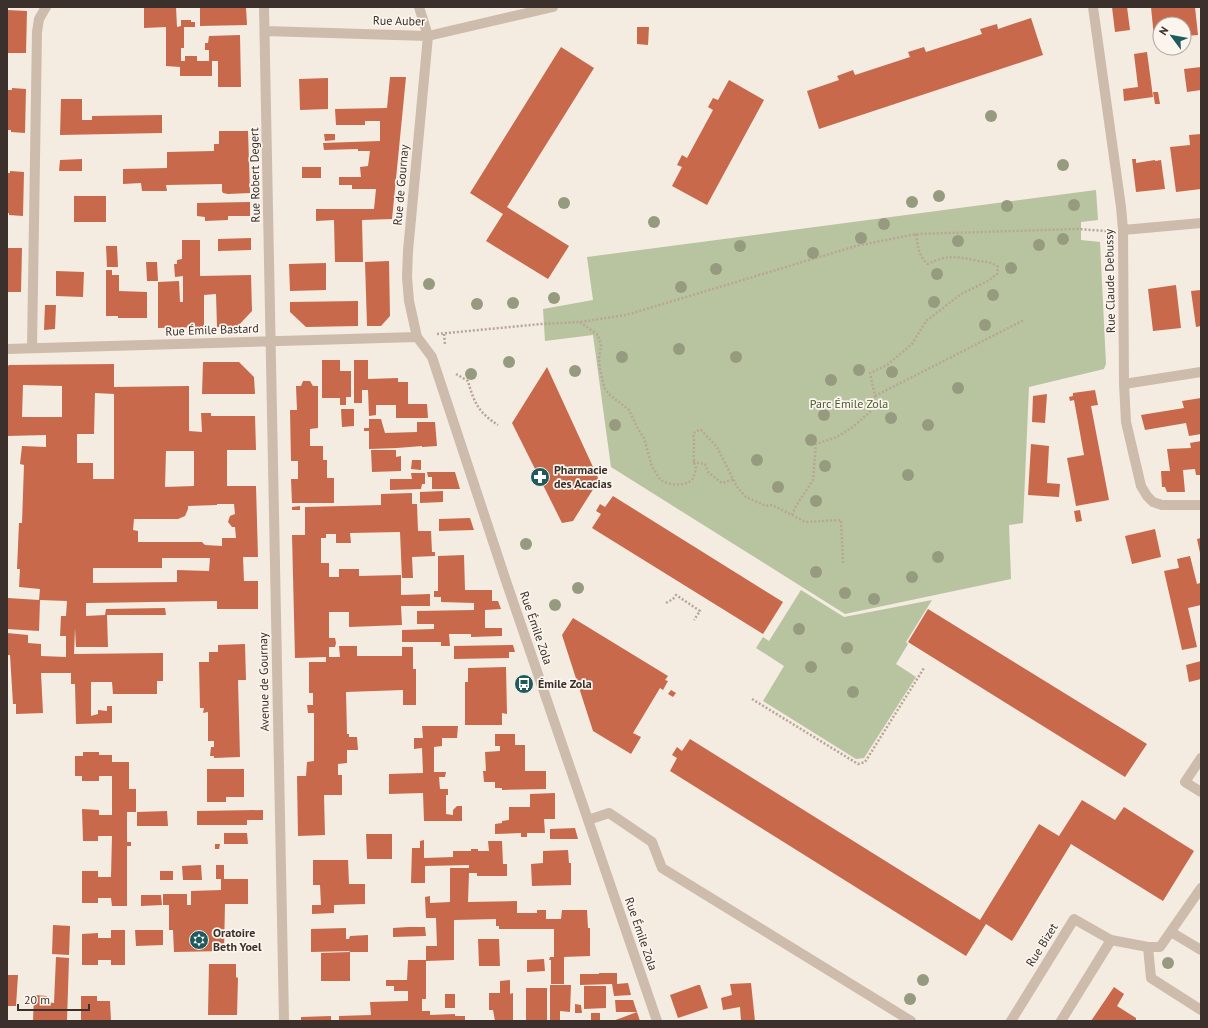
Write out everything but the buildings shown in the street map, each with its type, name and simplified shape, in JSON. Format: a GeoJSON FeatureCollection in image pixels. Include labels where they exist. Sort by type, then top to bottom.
{"type":"FeatureCollection","features":[{"type":"Feature","properties":{"kind":"street"},"geometry":{"type":"LineString","coordinates":[[32,348],[37,32],[39,19],[46,7]]}},
{"type":"Feature","properties":{"kind":"street","name":"Rue Robert Degert"},"geometry":{"type":"LineString","coordinates":[[264,7],[270,342]]}},
{"type":"Feature","properties":{"kind":"street"},"geometry":{"type":"LineString","coordinates":[[419,7],[428,36]]}},
{"type":"Feature","properties":{"kind":"street","name":"Rue Auber"},"geometry":{"type":"LineString","coordinates":[[265,31],[428,36],[553,7]]}},
{"type":"Feature","properties":{"kind":"street","name":"Rue Claude Debussy"},"geometry":{"type":"LineString","coordinates":[[1093,7],[1123,230],[1124,384],[1126,422],[1141,486],[1147,496],[1154,502],[1162,505],[1201,505]]}},
{"type":"Feature","properties":{"kind":"street","name":"Rue de Gournay"},"geometry":{"type":"LineString","coordinates":[[417,337],[409,301],[407,277],[428,36]]}},
{"type":"Feature","properties":{"kind":"street"},"geometry":{"type":"LineString","coordinates":[[1123,230],[1201,223]]}},
{"type":"Feature","properties":{"kind":"street","name":"Rue Émile Bastard"},"geometry":{"type":"LineString","coordinates":[[7,349],[417,337]]}},
{"type":"Feature","properties":{"kind":"street","name":"Rue Émile Zola"},"geometry":{"type":"LineString","coordinates":[[417,337],[432,357],[506,581],[657,1021]]}},
{"type":"Feature","properties":{"kind":"street","name":"Avenue de Gournay"},"geometry":{"type":"LineString","coordinates":[[270,342],[284,1021]]}},
{"type":"Feature","properties":{"kind":"street"},"geometry":{"type":"LineString","coordinates":[[1124,384],[1201,372]]}},
{"type":"Feature","properties":{"kind":"street"},"geometry":{"type":"LineString","coordinates":[[1201,758],[1185,782],[1201,792]]}},
{"type":"Feature","properties":{"kind":"street"},"geometry":{"type":"LineString","coordinates":[[588,820],[609,813],[652,842],[662,868],[911,1021]]}},
{"type":"Feature","properties":{"kind":"street"},"geometry":{"type":"LineString","coordinates":[[1061,1021],[1111,940],[1148,947],[1160,947],[1201,888]]}},
{"type":"Feature","properties":{"kind":"street","name":"Rue Bizet"},"geometry":{"type":"LineString","coordinates":[[1011,1021],[1074,919],[1111,940]]}},
{"type":"Feature","properties":{"kind":"street"},"geometry":{"type":"LineString","coordinates":[[1171,932],[1201,950]]}},
{"type":"Feature","properties":{"kind":"street"},"geometry":{"type":"LineString","coordinates":[[1148,947],[1151,978],[1201,1010]]}},
{"type":"Feature","properties":{"kind":"path"},"geometry":{"type":"LineString","coordinates":[[417,337],[541,324],[580,322],[626,315],[856,246],[916,234],[1078,229],[1106,231],[1106,224]]}},
{"type":"Feature","properties":{"kind":"path"},"geometry":{"type":"LineString","coordinates":[[792,515],[796,506],[814,480],[816,444],[837,437],[854,426],[870,412],[875,396],[870,373],[887,366],[912,344],[926,321],[961,294],[997,274],[998,267],[993,263],[963,257],[949,257],[928,264],[922,259],[919,252],[916,234]]}},
{"type":"Feature","properties":{"kind":"path"},"geometry":{"type":"LineString","coordinates":[[875,396],[1024,320]]}},
{"type":"Feature","properties":{"kind":"path"},"geometry":{"type":"LineString","coordinates":[[580,322],[598,335],[602,345],[599,359],[605,389],[610,395],[629,410],[644,438],[652,467],[661,480],[669,483],[688,483],[694,476],[696,468],[693,462],[695,443],[693,434],[696,431],[701,430],[716,447],[737,486],[746,497],[766,506],[772,505],[805,522],[841,520],[843,563]]}},
{"type":"Feature","properties":{"kind":"path"},"geometry":{"type":"LineString","coordinates":[[455,373],[468,382],[473,399],[479,409],[498,425]]}},
{"type":"Feature","properties":{"kind":"path"},"geometry":{"type":"LineString","coordinates":[[693,462],[705,464],[708,472],[722,483],[734,479]]}},
{"type":"Feature","properties":{"kind":"path"},"geometry":{"type":"LineString","coordinates":[[666,603],[673,599],[676,595],[700,612],[694,620]]}},
{"type":"Feature","properties":{"kind":"path"},"geometry":{"type":"LineString","coordinates":[[752,699],[858,764],[865,762],[924,668]]}},
{"type":"Feature","properties":{"kind":"green space","name":"Parc Émile Zola"},"geometry":{"type":"Polygon","coordinates":[[[1096,190],[1098,220],[1081,222],[1081,240],[1100,242],[1106,364],[1104,369],[1029,387],[1023,523],[1009,525],[1011,579],[845,614],[611,467],[593,335],[545,341],[543,309],[593,300],[587,257],[1096,190]]]}},
{"type":"Feature","properties":{"kind":"green space"},"geometry":{"type":"Polygon","coordinates":[[[801,590],[844,617],[932,600],[906,642],[908,644],[896,664],[916,677],[864,758],[856,759],[763,701],[784,666],[756,648],[763,637],[769,641],[801,590]]]}},
{"type":"Feature","properties":{"kind":"place","name":"Pharmacie des Acacias"},"geometry":{"type":"Point","coordinates":[540,477]}},
{"type":"Feature","properties":{"kind":"place","name":"Émile Zola"},"geometry":{"type":"Point","coordinates":[524,684]}},
{"type":"Feature","properties":{"kind":"place","name":"Oratoire Beth Yoel"},"geometry":{"type":"Point","coordinates":[199,940]}}]}
